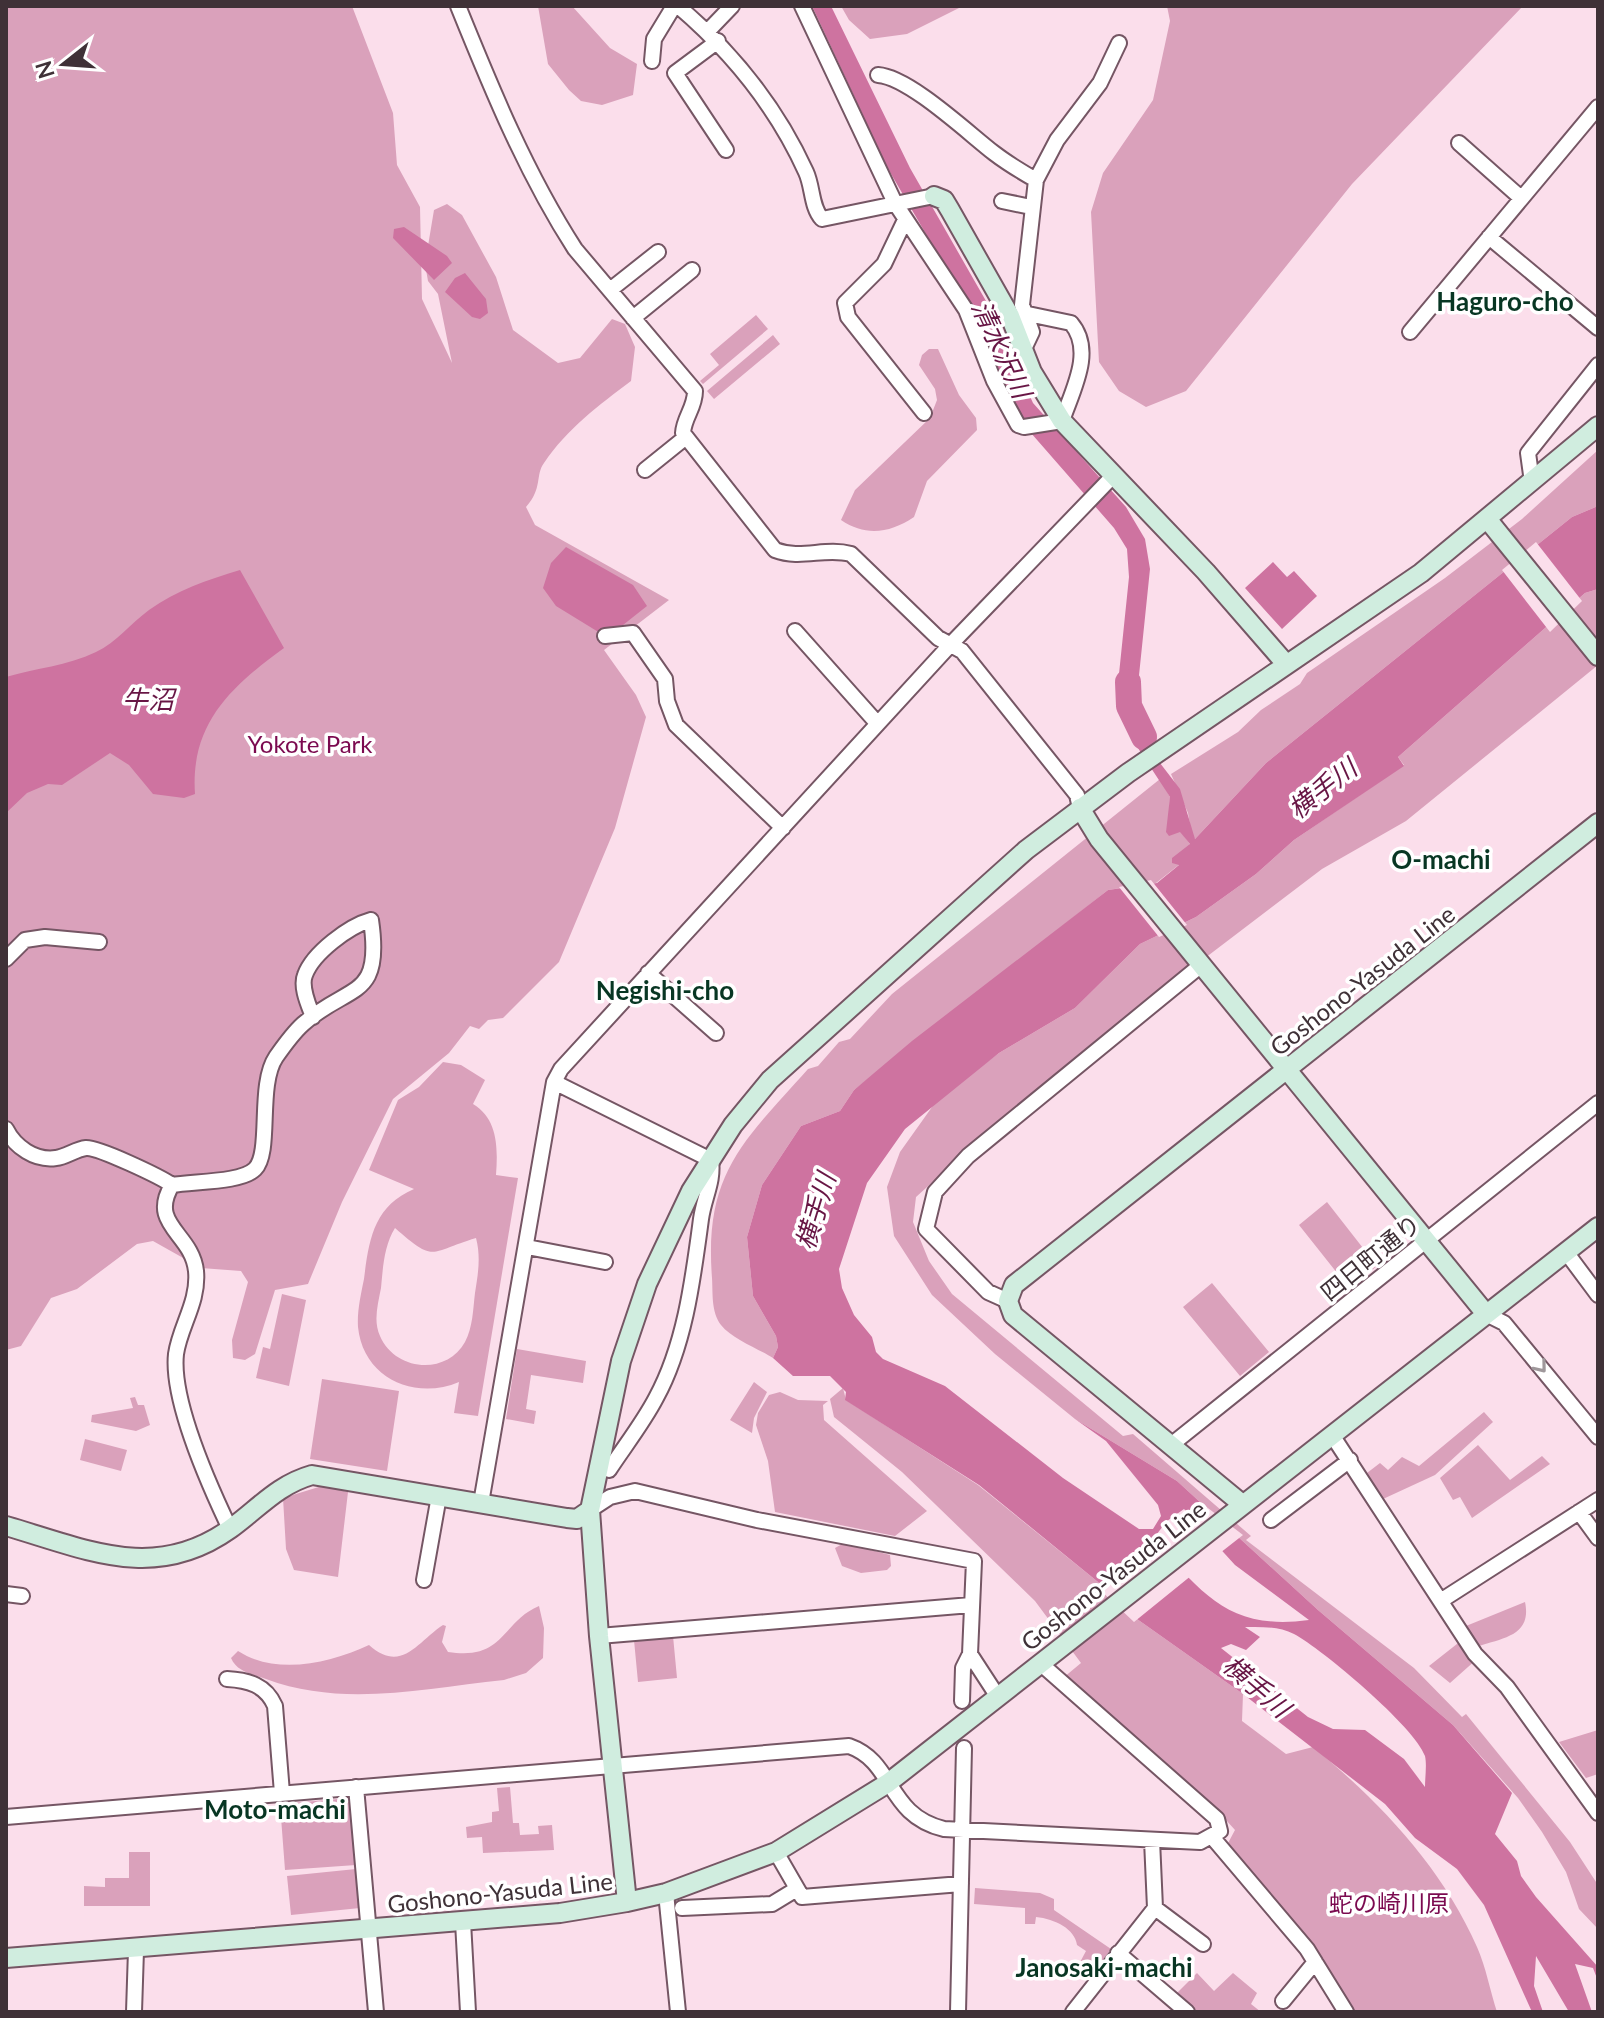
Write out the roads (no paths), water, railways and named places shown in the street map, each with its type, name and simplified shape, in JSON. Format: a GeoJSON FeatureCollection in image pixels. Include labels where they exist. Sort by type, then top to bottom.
{"type":"FeatureCollection","features":[{"type":"Feature","properties":{"kind":"street"},"geometry":{"type":"LineString","coordinates":[[458,6],[506,120],[575,249],[695,391],[695,404],[683,422],[686,437],[775,550],[791,556],[838,550],[851,554],[938,638],[962,651],[1077,795],[1080,808],[1099,839],[1200,966],[1486,1314],[1504,1323],[1598,1437]]}},
{"type":"Feature","properties":{"kind":"street"},"geometry":{"type":"LineString","coordinates":[[652,61],[654,39],[676,6],[713,36],[756,84],[806,173],[816,213],[822,219],[934,196],[944,200],[1010,316],[1023,351],[1058,421],[1110,478],[1206,572],[1286,664]]}},
{"type":"Feature","properties":{"kind":"street"},"geometry":{"type":"LineString","coordinates":[[726,150],[675,73],[713,36],[732,6]]}},
{"type":"Feature","properties":{"kind":"street"},"geometry":{"type":"LineString","coordinates":[[802,6],[905,220],[966,310],[994,381],[1022,429],[1058,421]]}},
{"type":"Feature","properties":{"kind":"street"},"geometry":{"type":"LineString","coordinates":[[1023,351],[1032,332],[1028,314],[1022,305],[1036,180],[1057,140],[1100,83],[1119,43]]}},
{"type":"Feature","properties":{"kind":"street"},"geometry":{"type":"LineString","coordinates":[[878,75],[893,76],[960,122],[994,154],[1036,180]]}},
{"type":"Feature","properties":{"kind":"street"},"geometry":{"type":"LineString","coordinates":[[1410,332],[1598,107]]}},
{"type":"Feature","properties":{"kind":"street"},"geometry":{"type":"LineString","coordinates":[[1459,143],[1521,198]]}},
{"type":"Feature","properties":{"kind":"street"},"geometry":{"type":"LineString","coordinates":[[1002,201],[1031,207]]}},
{"type":"Feature","properties":{"kind":"street"},"geometry":{"type":"LineString","coordinates":[[905,220],[884,264],[845,303],[848,317],[924,413]]}},
{"type":"Feature","properties":{"kind":"street"},"geometry":{"type":"LineString","coordinates":[[1489,237],[1598,328]]}},
{"type":"Feature","properties":{"kind":"street"},"geometry":{"type":"LineString","coordinates":[[610,290],[658,252]]}},
{"type":"Feature","properties":{"kind":"street"},"geometry":{"type":"LineString","coordinates":[[633,318],[692,270]]}},
{"type":"Feature","properties":{"kind":"street"},"geometry":{"type":"LineString","coordinates":[[1028,314],[1071,323],[1082,342],[1082,363],[1058,421]]}},
{"type":"Feature","properties":{"kind":"street"},"geometry":{"type":"LineString","coordinates":[[1532,482],[1528,453],[1598,365]]}},
{"type":"Feature","properties":{"kind":"street"},"geometry":{"type":"LineString","coordinates":[[627,1902],[611,1766],[590,1510],[611,1401],[632,1326],[668,1236],[711,1160],[744,1110],[770,1080],[1026,850],[1080,808],[1421,573],[1598,426]]}},
{"type":"Feature","properties":{"kind":"street"},"geometry":{"type":"LineString","coordinates":[[645,470],[686,437]]}},
{"type":"Feature","properties":{"kind":"street"},"geometry":{"type":"LineString","coordinates":[[481,1503],[554,1082],[561,1069],[877,723],[1110,478]]}},
{"type":"Feature","properties":{"kind":"street"},"geometry":{"type":"LineString","coordinates":[[1488,520],[1596,653]]}},
{"type":"Feature","properties":{"kind":"street"},"geometry":{"type":"LineString","coordinates":[[795,631],[877,723]]}},
{"type":"Feature","properties":{"kind":"street"},"geometry":{"type":"LineString","coordinates":[[605,636],[633,633],[665,679],[667,701],[676,725],[783,828]]}},
{"type":"Feature","properties":{"kind":"street","name":"Goshono-Yasuda Line"},"geometry":{"type":"LineString","coordinates":[[6,1958],[463,1922],[560,1913],[627,1902],[666,1893],[776,1852],[888,1783],[1242,1504],[1013,1315],[1008,1301],[1014,1285],[1598,823]]}},
{"type":"Feature","properties":{"kind":"street"},"geometry":{"type":"LineString","coordinates":[[6,1129],[13,1143],[31,1154],[55,1159],[88,1148],[157,1173],[172,1185],[227,1179],[255,1169],[260,1157],[267,1075],[302,1024],[362,986],[373,968],[371,920],[340,934],[304,975],[304,989],[313,1017]]}},
{"type":"Feature","properties":{"kind":"street"},"geometry":{"type":"LineString","coordinates":[[6,959],[25,940],[45,937],[99,942]]}},
{"type":"Feature","properties":{"kind":"street"},"geometry":{"type":"LineString","coordinates":[[1008,1301],[988,1292],[926,1229],[935,1192],[968,1156],[1200,966]]}},
{"type":"Feature","properties":{"kind":"street"},"geometry":{"type":"LineString","coordinates":[[648,973],[716,1033]]}},
{"type":"Feature","properties":{"kind":"street"},"geometry":{"type":"LineString","coordinates":[[554,1082],[711,1160]]}},
{"type":"Feature","properties":{"kind":"street","name":"四日町通り"},"geometry":{"type":"LineString","coordinates":[[1171,1445],[1598,1103]]}},
{"type":"Feature","properties":{"kind":"street"},"geometry":{"type":"LineString","coordinates":[[609,1470],[657,1397],[677,1345],[692,1285],[702,1211],[713,1179],[711,1160]]}},
{"type":"Feature","properties":{"kind":"street"},"geometry":{"type":"LineString","coordinates":[[172,1185],[164,1198],[164,1218],[185,1244],[196,1270],[194,1297],[176,1352],[176,1372],[196,1446],[230,1529]]}},
{"type":"Feature","properties":{"kind":"street"},"geometry":{"type":"LineString","coordinates":[[1242,1504],[1598,1227]]}},
{"type":"Feature","properties":{"kind":"street"},"geometry":{"type":"LineString","coordinates":[[527,1247],[605,1262]]}},
{"type":"Feature","properties":{"kind":"street"},"geometry":{"type":"LineString","coordinates":[[1566,1252],[1598,1295]]}},
{"type":"Feature","properties":{"kind":"street"},"geometry":{"type":"LineString","coordinates":[[1332,1435],[1475,1654],[1507,1687],[1598,1813]]}},
{"type":"Feature","properties":{"kind":"street"},"geometry":{"type":"LineString","coordinates":[[1271,1520],[1350,1460]]}},
{"type":"Feature","properties":{"kind":"street"},"geometry":{"type":"LineString","coordinates":[[6,1526],[123,1559],[157,1560],[191,1553],[230,1529],[277,1490],[312,1475],[577,1519],[610,1497],[635,1491],[757,1520],[974,1561],[970,1654],[963,1668],[962,1701]]}},
{"type":"Feature","properties":{"kind":"street"},"geometry":{"type":"LineString","coordinates":[[424,1580],[439,1496]]}},
{"type":"Feature","properties":{"kind":"street"},"geometry":{"type":"LineString","coordinates":[[1442,1600],[1598,1500]]}},
{"type":"Feature","properties":{"kind":"street"},"geometry":{"type":"LineString","coordinates":[[1579,1512],[1598,1538]]}},
{"type":"Feature","properties":{"kind":"street"},"geometry":{"type":"LineString","coordinates":[[6,1594],[22,1596]]}},
{"type":"Feature","properties":{"kind":"street"},"geometry":{"type":"LineString","coordinates":[[599,1636],[971,1605]]}},
{"type":"Feature","properties":{"kind":"street"},"geometry":{"type":"LineString","coordinates":[[970,1654],[998,1697]]}},
{"type":"Feature","properties":{"kind":"street"},"geometry":{"type":"LineString","coordinates":[[6,1817],[849,1746],[870,1758],[913,1816],[926,1825],[962,1831],[1200,1842],[1213,1838],[1220,1831],[1217,1819],[1040,1663]]}},
{"type":"Feature","properties":{"kind":"street"},"geometry":{"type":"LineString","coordinates":[[227,1679],[248,1680],[271,1698],[275,1706],[282,1793]]}},
{"type":"Feature","properties":{"kind":"street"},"geometry":{"type":"LineString","coordinates":[[958,2012],[964,1748]]}},
{"type":"Feature","properties":{"kind":"street"},"geometry":{"type":"LineString","coordinates":[[356,1787],[376,2012]]}},
{"type":"Feature","properties":{"kind":"street"},"geometry":{"type":"LineString","coordinates":[[1213,1838],[1315,1962],[1346,2012]]}},
{"type":"Feature","properties":{"kind":"street"},"geometry":{"type":"LineString","coordinates":[[1073,2012],[1155,1908],[1152,1840]]}},
{"type":"Feature","properties":{"kind":"street"},"geometry":{"type":"LineString","coordinates":[[776,1852],[795,1890],[802,1897],[815,1899],[961,1884]]}},
{"type":"Feature","properties":{"kind":"street"},"geometry":{"type":"LineString","coordinates":[[682,1908],[772,1904],[795,1890]]}},
{"type":"Feature","properties":{"kind":"street"},"geometry":{"type":"LineString","coordinates":[[666,1893],[678,2012]]}},
{"type":"Feature","properties":{"kind":"street"},"geometry":{"type":"LineString","coordinates":[[1155,1908],[1203,1944]]}},
{"type":"Feature","properties":{"kind":"street"},"geometry":{"type":"LineString","coordinates":[[463,1922],[468,2012]]}},
{"type":"Feature","properties":{"kind":"street"},"geometry":{"type":"LineString","coordinates":[[134,2012],[136,1950]]}},
{"type":"Feature","properties":{"kind":"street"},"geometry":{"type":"LineString","coordinates":[[1118,1953],[1187,2012]]}},
{"type":"Feature","properties":{"kind":"street"},"geometry":{"type":"LineString","coordinates":[[1283,2001],[1315,1962]]}},
{"type":"Feature","properties":{"kind":"water","name":"横手川"},"geometry":{"type":"Polygon","coordinates":[[[812,6],[831,6],[910,168],[990,308],[1033,403],[1126,507],[1145,539],[1150,569],[1135,714],[1129,717],[1133,728],[1180,789],[1195,839],[1266,763],[1572,517],[1598,506],[1598,589],[1585,593],[1398,757],[1404,766],[1294,840],[1256,874],[1196,917],[1140,944],[1075,1008],[999,1053],[905,1129],[867,1183],[839,1269],[842,1288],[854,1315],[872,1337],[876,1352],[883,1359],[945,1386],[1063,1478],[1139,1529],[1153,1529],[1161,1516],[1158,1505],[1106,1441],[1075,1419],[1177,1481],[1318,1610],[1453,1725],[1512,1793],[1495,1834],[1517,1861],[1521,1876],[1536,1897],[1598,1967],[1598,1981],[1593,1968],[1575,1964],[1592,2012],[1569,2012],[1536,1956],[1534,1986],[1543,2012],[1532,2012],[1484,1905],[1457,1869],[1415,1838],[1385,1804],[1243,1694],[1137,1619],[1098,1582],[979,1485],[845,1400],[846,1392],[830,1376],[793,1376],[773,1358],[778,1347],[776,1336],[753,1296],[747,1237],[762,1185],[801,1126],[840,1111],[854,1090],[912,1041],[1108,890],[1157,883],[1179,865],[1172,863],[1172,858],[1190,844],[1180,832],[1169,836],[1166,832],[1170,797],[1136,745],[1116,703],[1129,577],[1127,549],[1114,528],[1031,433],[1012,406],[980,327],[887,167],[812,6]],[[1184,1509],[1167,1521],[1153,1539],[1203,1591],[1219,1604],[1257,1620],[1309,1620],[1235,1565],[1184,1509]],[[1245,1627],[1260,1637],[1246,1650],[1231,1644],[1221,1648],[1308,1717],[1333,1729],[1365,1730],[1404,1759],[1425,1787],[1425,1756],[1418,1743],[1366,1690],[1325,1655],[1294,1634],[1276,1628],[1245,1627]]]}},
{"type":"Feature","properties":{"kind":"water"},"geometry":{"type":"Polygon","coordinates":[[[404,227],[447,256],[452,263],[434,280],[393,238],[394,229],[404,227]]]}},
{"type":"Feature","properties":{"kind":"water"},"geometry":{"type":"Polygon","coordinates":[[[465,273],[486,299],[488,313],[480,319],[472,317],[445,292],[455,278],[465,273]]]}},
{"type":"Feature","properties":{"kind":"water"},"geometry":{"type":"Polygon","coordinates":[[[566,547],[633,585],[647,606],[623,625],[600,633],[556,606],[543,588],[551,563],[566,547]]]}},
{"type":"Feature","properties":{"kind":"water"},"geometry":{"type":"Polygon","coordinates":[[[1273,562],[1287,577],[1294,571],[1317,596],[1282,629],[1245,588],[1273,562]]]}},
{"type":"Feature","properties":{"kind":"water","name":"牛沼"},"geometry":{"type":"Polygon","coordinates":[[[240,570],[284,648],[232,692],[207,727],[195,769],[195,794],[184,798],[153,794],[129,765],[110,753],[62,785],[48,784],[27,793],[6,813],[6,677],[63,664],[96,652],[170,597],[240,570]]]}},
{"type":"Feature","properties":{"kind":"waterway","name":"清水沢川"},"geometry":{"type":"LineString","coordinates":[[1128,682],[1129,706],[1144,737]]}},
{"type":"Feature","properties":{"kind":"district","name":"Haguro-cho"},"geometry":{"type":"Point","coordinates":[1505,301]}},
{"type":"Feature","properties":{"kind":"district","name":"O-machi"},"geometry":{"type":"Point","coordinates":[1441,859]}},
{"type":"Feature","properties":{"kind":"district","name":"Negishi-cho"},"geometry":{"type":"Point","coordinates":[665,990]}},
{"type":"Feature","properties":{"kind":"district","name":"Moto-machi"},"geometry":{"type":"Point","coordinates":[275,1809]}},
{"type":"Feature","properties":{"kind":"district","name":"Janosaki-machi"},"geometry":{"type":"Point","coordinates":[1104,1967]}},
{"type":"Feature","properties":{"kind":"park label","name":"Yokote Park"},"geometry":{"type":"Point","coordinates":[310,743]}},
{"type":"Feature","properties":{"kind":"park label","name":"蛇の崎川原"},"geometry":{"type":"Point","coordinates":[1389,1902]}}]}
